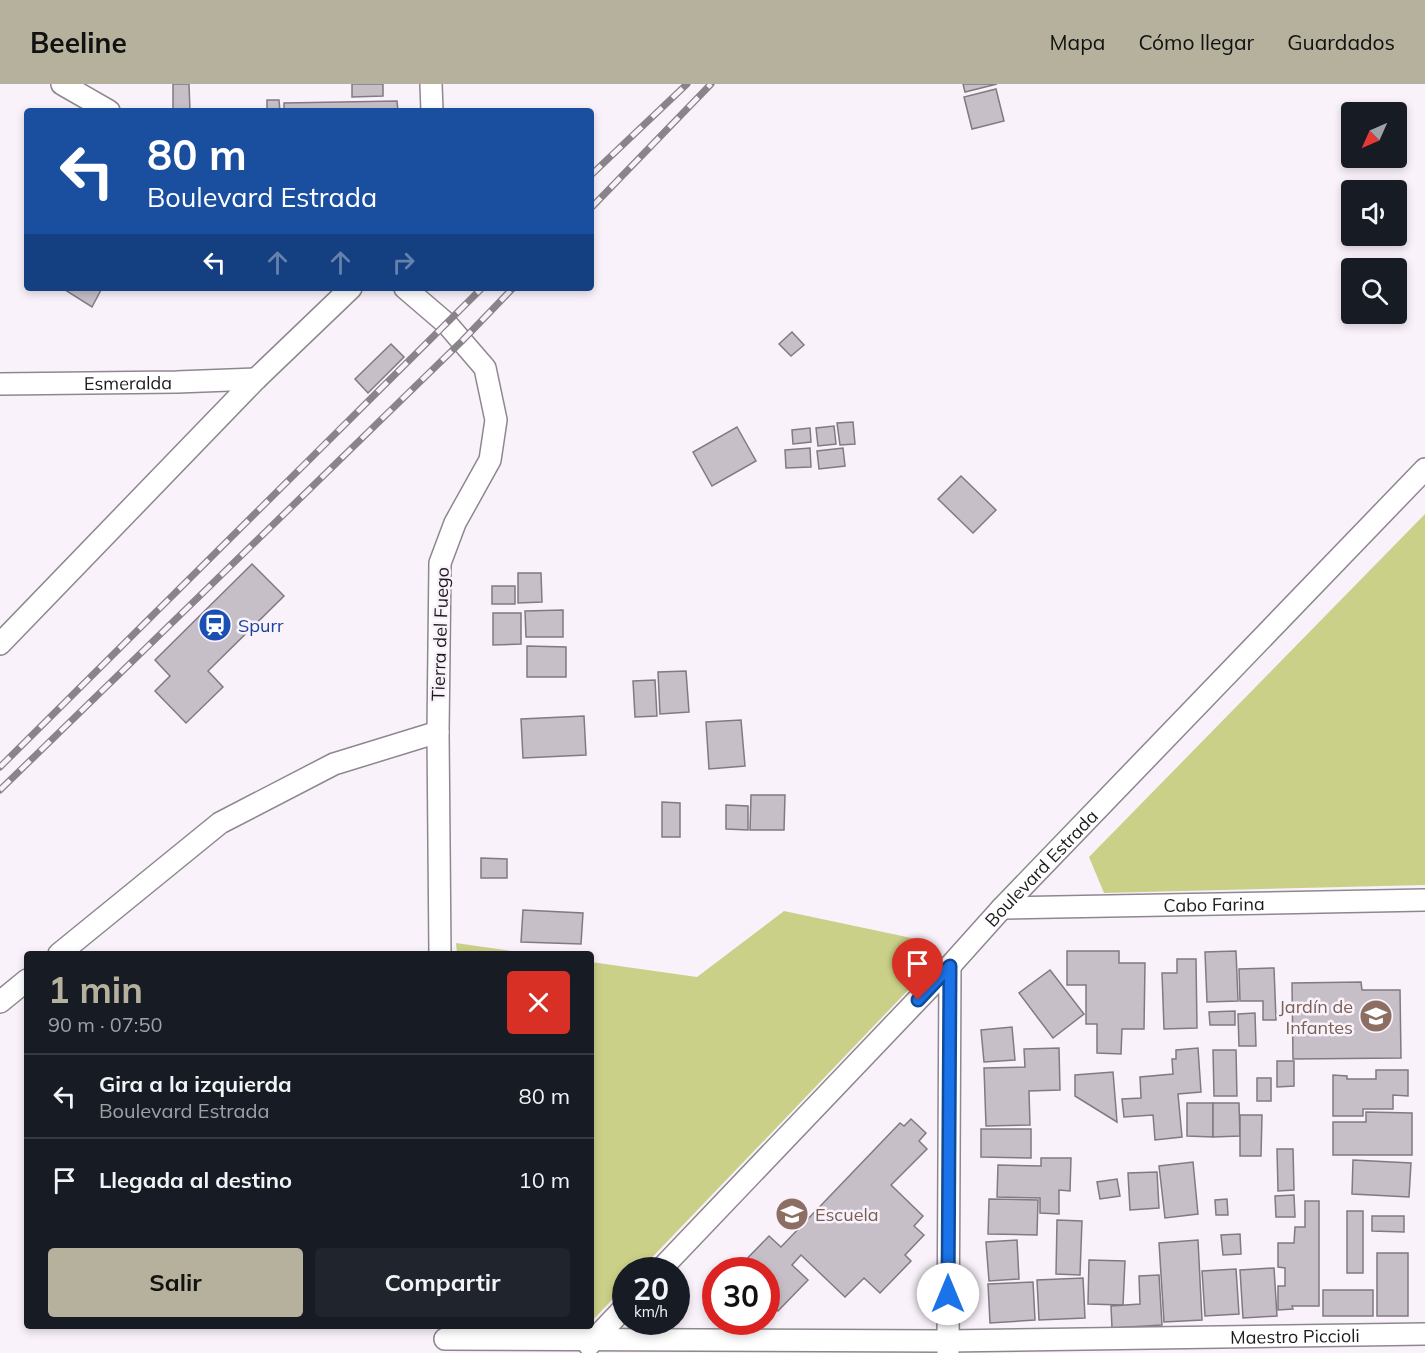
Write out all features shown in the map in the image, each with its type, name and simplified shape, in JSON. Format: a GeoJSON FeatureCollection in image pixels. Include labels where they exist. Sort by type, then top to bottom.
{"type":"FeatureCollection","features":[{"type":"Feature","properties":{"kind":"street"},"geometry":{"type":"LineString","coordinates":[[62,84],[104,108]]}},
{"type":"Feature","properties":{"kind":"street"},"geometry":{"type":"LineString","coordinates":[[431,84],[432,108]]}},
{"type":"Feature","properties":{"kind":"street"},"geometry":{"type":"LineString","coordinates":[[0,644],[256,379],[348,291]]}},
{"type":"Feature","properties":{"kind":"street","name":"Tierra del Fuego"},"geometry":{"type":"LineString","coordinates":[[408,291],[447,324],[485,368],[496,420],[490,460],[455,523],[440,563],[438,732],[440,951]]}},
{"type":"Feature","properties":{"kind":"street","name":"Esmeralda"},"geometry":{"type":"LineString","coordinates":[[0,384],[256,379]]}},
{"type":"Feature","properties":{"kind":"street","name":"Boulevard Estrada"},"geometry":{"type":"LineString","coordinates":[[672,1257],[950,966],[1002,908],[1425,469]]}},
{"type":"Feature","properties":{"kind":"street"},"geometry":{"type":"LineString","coordinates":[[63,951],[220,823],[334,764],[438,732]]}},
{"type":"Feature","properties":{"kind":"street","name":"Cabo Farina"},"geometry":{"type":"LineString","coordinates":[[1002,908],[1425,900]]}},
{"type":"Feature","properties":{"kind":"street"},"geometry":{"type":"LineString","coordinates":[[948,1347],[950,966]]}},
{"type":"Feature","properties":{"kind":"street"},"geometry":{"type":"LineString","coordinates":[[0,1002],[24,982]]}},
{"type":"Feature","properties":{"kind":"street"},"geometry":{"type":"LineString","coordinates":[[588,1346],[612,1321]]}},
{"type":"Feature","properties":{"kind":"street","name":"Maestro Piccioli"},"geometry":{"type":"LineString","coordinates":[[445,1339],[588,1346],[948,1347],[1425,1334]]}},
{"type":"Feature","properties":{"kind":"green space"},"geometry":{"type":"Polygon","coordinates":[[[1425,514],[1425,885],[1104,893],[1089,857],[1425,514]]]}},
{"type":"Feature","properties":{"kind":"green space"},"geometry":{"type":"Polygon","coordinates":[[[784,911],[921,940],[936,961],[652,1257],[612,1257],[612,1300],[594,1319],[594,962],[697,977],[784,911]]]}},
{"type":"Feature","properties":{"kind":"green space"},"geometry":{"type":"Polygon","coordinates":[[[456,943],[511,951],[457,951],[456,943]]]}},
{"type":"Feature","properties":{"kind":"building"},"geometry":{"type":"Polygon","coordinates":[[[173,84],[189,84],[190,108],[173,108],[173,84]]]}},
{"type":"Feature","properties":{"kind":"building"},"geometry":{"type":"Polygon","coordinates":[[[352,84],[383,84],[383,96],[352,97],[352,84]]]}},
{"type":"Feature","properties":{"kind":"building"},"geometry":{"type":"Polygon","coordinates":[[[963,84],[997,84],[965,92],[963,84]]]}},
{"type":"Feature","properties":{"kind":"building"},"geometry":{"type":"Polygon","coordinates":[[[996,89],[1004,121],[972,129],[964,97],[996,89]]]}},
{"type":"Feature","properties":{"kind":"building"},"geometry":{"type":"Polygon","coordinates":[[[267,100],[279,100],[280,108],[267,108],[267,100]]]}},
{"type":"Feature","properties":{"kind":"building"},"geometry":{"type":"Polygon","coordinates":[[[397,101],[398,108],[284,108],[284,103],[397,101]]]}},
{"type":"Feature","properties":{"kind":"building"},"geometry":{"type":"Polygon","coordinates":[[[67,291],[100,291],[92,307],[67,291]]]}},
{"type":"Feature","properties":{"kind":"building"},"geometry":{"type":"Polygon","coordinates":[[[792,332],[804,345],[791,356],[779,344],[792,332]]]}},
{"type":"Feature","properties":{"kind":"building"},"geometry":{"type":"Polygon","coordinates":[[[391,344],[404,357],[368,393],[355,379],[391,344]]]}},
{"type":"Feature","properties":{"kind":"building"},"geometry":{"type":"Polygon","coordinates":[[[853,422],[855,444],[840,445],[837,423],[853,422]]]}},
{"type":"Feature","properties":{"kind":"building"},"geometry":{"type":"Polygon","coordinates":[[[834,426],[836,444],[818,446],[816,428],[834,426]]]}},
{"type":"Feature","properties":{"kind":"building"},"geometry":{"type":"Polygon","coordinates":[[[737,427],[756,461],[712,486],[693,452],[737,427]]]}},
{"type":"Feature","properties":{"kind":"building"},"geometry":{"type":"Polygon","coordinates":[[[810,428],[811,442],[793,444],[792,430],[810,428]]]}},
{"type":"Feature","properties":{"kind":"building"},"geometry":{"type":"Polygon","coordinates":[[[810,448],[811,467],[786,468],[785,450],[810,448]]]}},
{"type":"Feature","properties":{"kind":"building"},"geometry":{"type":"Polygon","coordinates":[[[843,448],[845,466],[819,469],[817,451],[843,448]]]}},
{"type":"Feature","properties":{"kind":"building"},"geometry":{"type":"Polygon","coordinates":[[[961,476],[996,510],[973,533],[938,499],[961,476]]]}},
{"type":"Feature","properties":{"kind":"building"},"geometry":{"type":"Polygon","coordinates":[[[252,564],[284,596],[208,671],[223,687],[186,723],[155,691],[170,676],[155,660],[252,564]]]}},
{"type":"Feature","properties":{"kind":"building"},"geometry":{"type":"Polygon","coordinates":[[[518,573],[541,573],[542,602],[518,603],[518,573]]]}},
{"type":"Feature","properties":{"kind":"building"},"geometry":{"type":"Polygon","coordinates":[[[492,586],[515,586],[515,604],[492,604],[492,586]]]}},
{"type":"Feature","properties":{"kind":"building"},"geometry":{"type":"Polygon","coordinates":[[[563,610],[563,637],[526,637],[525,611],[563,610]]]}},
{"type":"Feature","properties":{"kind":"building"},"geometry":{"type":"Polygon","coordinates":[[[493,613],[521,613],[521,644],[493,645],[493,613]]]}},
{"type":"Feature","properties":{"kind":"building"},"geometry":{"type":"Polygon","coordinates":[[[527,646],[566,647],[566,677],[527,677],[527,646]]]}},
{"type":"Feature","properties":{"kind":"building"},"geometry":{"type":"Polygon","coordinates":[[[686,671],[689,712],[660,714],[658,672],[686,671]]]}},
{"type":"Feature","properties":{"kind":"building"},"geometry":{"type":"Polygon","coordinates":[[[655,680],[657,716],[635,717],[633,681],[655,680]]]}},
{"type":"Feature","properties":{"kind":"building"},"geometry":{"type":"Polygon","coordinates":[[[584,716],[586,755],[523,758],[521,719],[584,716]]]}},
{"type":"Feature","properties":{"kind":"building"},"geometry":{"type":"Polygon","coordinates":[[[741,720],[745,766],[709,769],[706,722],[741,720]]]}},
{"type":"Feature","properties":{"kind":"building"},"geometry":{"type":"Polygon","coordinates":[[[751,795],[785,795],[784,830],[750,830],[751,795]]]}},
{"type":"Feature","properties":{"kind":"building"},"geometry":{"type":"Polygon","coordinates":[[[662,802],[680,803],[680,837],[662,837],[662,802]]]}},
{"type":"Feature","properties":{"kind":"building"},"geometry":{"type":"Polygon","coordinates":[[[726,805],[748,806],[748,830],[726,829],[726,805]]]}},
{"type":"Feature","properties":{"kind":"building"},"geometry":{"type":"Polygon","coordinates":[[[481,858],[507,859],[507,878],[481,878],[481,858]]]}},
{"type":"Feature","properties":{"kind":"building"},"geometry":{"type":"Polygon","coordinates":[[[523,910],[583,913],[581,944],[521,942],[523,910]]]}},
{"type":"Feature","properties":{"kind":"building"},"geometry":{"type":"Polygon","coordinates":[[[1067,951],[1119,951],[1119,963],[1145,963],[1144,1029],[1122,1029],[1121,1054],[1097,1053],[1097,1024],[1086,1024],[1086,985],[1067,985],[1067,951]]]}},
{"type":"Feature","properties":{"kind":"building"},"geometry":{"type":"Polygon","coordinates":[[[1236,951],[1238,1001],[1207,1002],[1205,952],[1236,951]]]}},
{"type":"Feature","properties":{"kind":"building"},"geometry":{"type":"Polygon","coordinates":[[[1177,959],[1196,959],[1197,1028],[1164,1029],[1162,973],[1177,973],[1177,959]]]}},
{"type":"Feature","properties":{"kind":"building"},"geometry":{"type":"Polygon","coordinates":[[[1274,968],[1276,1020],[1263,1020],[1263,1001],[1240,1001],[1239,969],[1274,968]]]}},
{"type":"Feature","properties":{"kind":"building"},"geometry":{"type":"Polygon","coordinates":[[[1050,970],[1084,1014],[1053,1038],[1019,993],[1050,970]]]}},
{"type":"Feature","properties":{"kind":"building"},"geometry":{"type":"Polygon","coordinates":[[[1361,982],[1362,990],[1400,990],[1401,1058],[1293,1059],[1292,983],[1361,982]]]}},
{"type":"Feature","properties":{"kind":"building"},"geometry":{"type":"Polygon","coordinates":[[[1235,1011],[1235,1025],[1210,1025],[1209,1012],[1235,1011]]]}},
{"type":"Feature","properties":{"kind":"building"},"geometry":{"type":"Polygon","coordinates":[[[1255,1013],[1256,1046],[1239,1046],[1238,1014],[1255,1013]]]}},
{"type":"Feature","properties":{"kind":"building"},"geometry":{"type":"Polygon","coordinates":[[[1012,1027],[1015,1060],[984,1062],[981,1030],[1012,1027]]]}},
{"type":"Feature","properties":{"kind":"building"},"geometry":{"type":"Polygon","coordinates":[[[1059,1048],[1060,1090],[1029,1091],[1030,1125],[986,1126],[984,1068],[1025,1067],[1024,1049],[1059,1048]]]}},
{"type":"Feature","properties":{"kind":"building"},"geometry":{"type":"Polygon","coordinates":[[[1198,1048],[1201,1092],[1178,1094],[1182,1137],[1155,1140],[1153,1115],[1124,1117],[1122,1099],[1141,1098],[1140,1077],[1173,1074],[1172,1059],[1176,1059],[1176,1050],[1198,1048]]]}},
{"type":"Feature","properties":{"kind":"building"},"geometry":{"type":"Polygon","coordinates":[[[1213,1050],[1236,1050],[1237,1096],[1214,1096],[1213,1050]]]}},
{"type":"Feature","properties":{"kind":"building"},"geometry":{"type":"Polygon","coordinates":[[[1277,1061],[1294,1061],[1294,1086],[1277,1087],[1277,1061]]]}},
{"type":"Feature","properties":{"kind":"building"},"geometry":{"type":"Polygon","coordinates":[[[1376,1070],[1408,1070],[1408,1096],[1393,1095],[1393,1109],[1363,1109],[1363,1116],[1333,1116],[1333,1075],[1347,1076],[1347,1079],[1376,1079],[1376,1070]]]}},
{"type":"Feature","properties":{"kind":"building"},"geometry":{"type":"Polygon","coordinates":[[[1113,1072],[1117,1122],[1075,1096],[1075,1075],[1113,1072]]]}},
{"type":"Feature","properties":{"kind":"building"},"geometry":{"type":"Polygon","coordinates":[[[1257,1078],[1271,1078],[1271,1101],[1257,1101],[1257,1078]]]}},
{"type":"Feature","properties":{"kind":"building"},"geometry":{"type":"Polygon","coordinates":[[[1187,1103],[1213,1103],[1213,1137],[1187,1136],[1187,1103]]]}},
{"type":"Feature","properties":{"kind":"building"},"geometry":{"type":"Polygon","coordinates":[[[1213,1103],[1239,1103],[1240,1136],[1213,1137],[1213,1103]]]}},
{"type":"Feature","properties":{"kind":"building"},"geometry":{"type":"Polygon","coordinates":[[[1366,1112],[1412,1113],[1412,1155],[1333,1155],[1333,1122],[1366,1122],[1366,1112]]]}},
{"type":"Feature","properties":{"kind":"building"},"geometry":{"type":"Polygon","coordinates":[[[1240,1115],[1262,1115],[1261,1156],[1240,1156],[1240,1115]]]}},
{"type":"Feature","properties":{"kind":"building"},"geometry":{"type":"Polygon","coordinates":[[[911,1119],[926,1133],[919,1141],[927,1149],[891,1185],[923,1216],[914,1226],[924,1235],[905,1255],[911,1261],[880,1293],[864,1278],[845,1297],[801,1255],[792,1265],[808,1280],[780,1309],[780,1257],[749,1257],[769,1236],[781,1247],[900,1123],[904,1126],[911,1119]]]}},
{"type":"Feature","properties":{"kind":"building"},"geometry":{"type":"Polygon","coordinates":[[[981,1129],[1031,1129],[1031,1158],[981,1157],[981,1129]]]}},
{"type":"Feature","properties":{"kind":"building"},"geometry":{"type":"Polygon","coordinates":[[[1277,1149],[1293,1149],[1294,1190],[1278,1191],[1277,1149]]]}},
{"type":"Feature","properties":{"kind":"building"},"geometry":{"type":"Polygon","coordinates":[[[1041,1158],[1071,1158],[1070,1191],[1059,1190],[1059,1214],[1040,1213],[1040,1198],[997,1197],[998,1165],[1041,1166],[1041,1158]]]}},
{"type":"Feature","properties":{"kind":"building"},"geometry":{"type":"Polygon","coordinates":[[[1353,1160],[1411,1163],[1409,1197],[1352,1194],[1353,1160]]]}},
{"type":"Feature","properties":{"kind":"building"},"geometry":{"type":"Polygon","coordinates":[[[1193,1162],[1198,1214],[1165,1218],[1159,1166],[1193,1162]]]}},
{"type":"Feature","properties":{"kind":"building"},"geometry":{"type":"Polygon","coordinates":[[[1157,1172],[1159,1208],[1130,1210],[1128,1173],[1157,1172]]]}},
{"type":"Feature","properties":{"kind":"building"},"geometry":{"type":"Polygon","coordinates":[[[1117,1179],[1120,1196],[1100,1199],[1097,1182],[1117,1179]]]}},
{"type":"Feature","properties":{"kind":"building"},"geometry":{"type":"Polygon","coordinates":[[[1294,1195],[1295,1217],[1276,1217],[1275,1196],[1294,1195]]]}},
{"type":"Feature","properties":{"kind":"building"},"geometry":{"type":"Polygon","coordinates":[[[989,1199],[1038,1200],[1037,1235],[988,1234],[989,1199]]]}},
{"type":"Feature","properties":{"kind":"building"},"geometry":{"type":"Polygon","coordinates":[[[1227,1199],[1228,1215],[1216,1215],[1215,1200],[1227,1199]]]}},
{"type":"Feature","properties":{"kind":"building"},"geometry":{"type":"Polygon","coordinates":[[[1305,1201],[1319,1201],[1319,1306],[1292,1306],[1293,1309],[1278,1310],[1278,1286],[1285,1286],[1285,1268],[1278,1267],[1278,1243],[1294,1243],[1295,1227],[1305,1227],[1305,1201]]]}},
{"type":"Feature","properties":{"kind":"building"},"geometry":{"type":"Polygon","coordinates":[[[1347,1211],[1363,1211],[1363,1273],[1347,1273],[1347,1211]]]}},
{"type":"Feature","properties":{"kind":"building"},"geometry":{"type":"Polygon","coordinates":[[[1372,1216],[1404,1216],[1404,1232],[1372,1231],[1372,1216]]]}},
{"type":"Feature","properties":{"kind":"building"},"geometry":{"type":"Polygon","coordinates":[[[1057,1220],[1082,1221],[1080,1275],[1056,1274],[1057,1220]]]}},
{"type":"Feature","properties":{"kind":"building"},"geometry":{"type":"Polygon","coordinates":[[[1240,1234],[1241,1254],[1223,1255],[1221,1235],[1240,1234]]]}},
{"type":"Feature","properties":{"kind":"building"},"geometry":{"type":"Polygon","coordinates":[[[1017,1240],[1019,1279],[989,1281],[986,1242],[1017,1240]]]}},
{"type":"Feature","properties":{"kind":"building"},"geometry":{"type":"Polygon","coordinates":[[[1198,1240],[1202,1320],[1164,1322],[1159,1243],[1198,1240]]]}},
{"type":"Feature","properties":{"kind":"building"},"geometry":{"type":"Polygon","coordinates":[[[1377,1253],[1408,1253],[1408,1316],[1377,1316],[1377,1253]]]}},
{"type":"Feature","properties":{"kind":"building"},"geometry":{"type":"Polygon","coordinates":[[[1089,1260],[1125,1261],[1123,1305],[1088,1304],[1089,1260]]]}},
{"type":"Feature","properties":{"kind":"building"},"geometry":{"type":"Polygon","coordinates":[[[1274,1268],[1277,1316],[1243,1318],[1240,1270],[1274,1268]]]}},
{"type":"Feature","properties":{"kind":"building"},"geometry":{"type":"Polygon","coordinates":[[[1236,1269],[1239,1314],[1205,1316],[1202,1271],[1236,1269]]]}},
{"type":"Feature","properties":{"kind":"building"},"geometry":{"type":"Polygon","coordinates":[[[1159,1275],[1162,1325],[1112,1328],[1111,1306],[1140,1304],[1139,1276],[1159,1275]]]}},
{"type":"Feature","properties":{"kind":"building"},"geometry":{"type":"Polygon","coordinates":[[[1083,1278],[1085,1318],[1039,1320],[1037,1280],[1083,1278]]]}},
{"type":"Feature","properties":{"kind":"building"},"geometry":{"type":"Polygon","coordinates":[[[1033,1282],[1035,1320],[990,1323],[988,1284],[1033,1282]]]}},
{"type":"Feature","properties":{"kind":"building"},"geometry":{"type":"Polygon","coordinates":[[[1323,1290],[1373,1290],[1373,1316],[1323,1316],[1323,1290]]]}},
{"type":"Feature","properties":{"kind":"railway"},"geometry":{"type":"LineString","coordinates":[[594,172],[687,84]]}},
{"type":"Feature","properties":{"kind":"railway"},"geometry":{"type":"LineString","coordinates":[[594,205],[711,84]]}},
{"type":"Feature","properties":{"kind":"railway"},"geometry":{"type":"LineString","coordinates":[[0,767],[479,291]]}},
{"type":"Feature","properties":{"kind":"railway"},"geometry":{"type":"LineString","coordinates":[[0,790],[462,341],[510,291]]}},
{"type":"Feature","properties":{"kind":"place","name":"Spurr"},"geometry":{"type":"Point","coordinates":[215,625]}},
{"type":"Feature","properties":{"kind":"place","name":"Jardín de Infantes"},"geometry":{"type":"Point","coordinates":[1376,1016]}},
{"type":"Feature","properties":{"kind":"place","name":"Escuela"},"geometry":{"type":"Point","coordinates":[792,1214]}},
{"type":"Feature","properties":{"kind":"route"},"geometry":{"type":"LineString","coordinates":[[918,1000],[950,966],[948,1294]]}}]}
